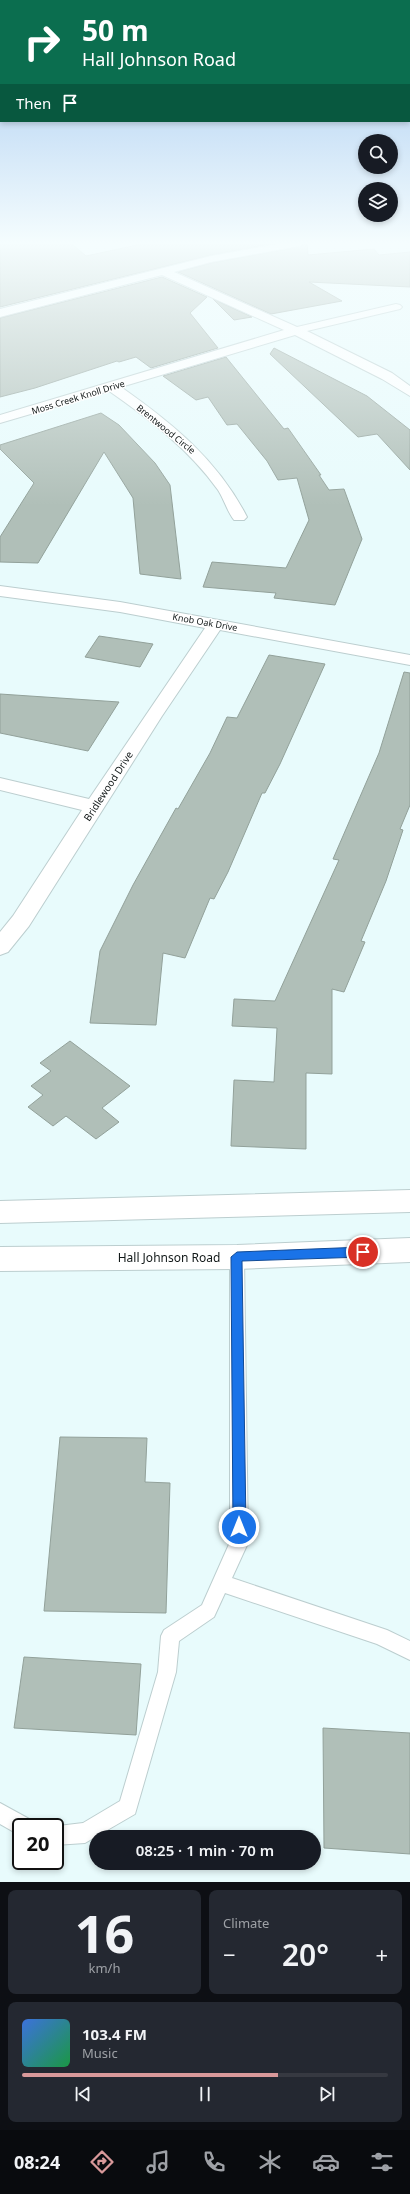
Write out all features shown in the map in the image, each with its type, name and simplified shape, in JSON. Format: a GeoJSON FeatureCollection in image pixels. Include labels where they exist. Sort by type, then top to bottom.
{"type":"FeatureCollection","features":[{"type":"Feature","properties":{"kind":"street","name":"Moss Creek Knoll Drive"},"geometry":{"type":"LineString","coordinates":[[0,419],[112,387],[294,331]]}},
{"type":"Feature","properties":{"kind":"street"},"geometry":{"type":"LineString","coordinates":[[294,331],[387,376],[410,392]]}},
{"type":"Feature","properties":{"kind":"street","name":"Brentwood Circle"},"geometry":{"type":"LineString","coordinates":[[112,387],[159,421],[193,449],[224,487],[239,516]]}},
{"type":"Feature","properties":{"kind":"street","name":"Knob Oak Drive"},"geometry":{"type":"LineString","coordinates":[[0,591],[120,607],[410,660]]}},
{"type":"Feature","properties":{"kind":"street","name":"Bridlewood Drive"},"geometry":{"type":"LineString","coordinates":[[0,947],[21,921],[153,716],[216,624]]}},
{"type":"Feature","properties":{"kind":"street"},"geometry":{"type":"LineString","coordinates":[[0,784],[95,807]]}},
{"type":"Feature","properties":{"kind":"street"},"geometry":{"type":"LineString","coordinates":[[0,1212],[410,1201]]}},
{"type":"Feature","properties":{"kind":"street","name":"Hall Johnson Road"},"geometry":{"type":"LineString","coordinates":[[0,1259],[237,1257],[410,1250]]}},
{"type":"Feature","properties":{"kind":"lane"},"geometry":{"type":"LineString","coordinates":[[64,1834],[85,1833],[128,1807],[167,1672],[170,1636],[208,1611],[239,1543],[237,1257]]}},
{"type":"Feature","properties":{"kind":"lane"},"geometry":{"type":"LineString","coordinates":[[221,1583],[380,1636],[410,1651]]}},
{"type":"Feature","properties":{"kind":"lane"},"geometry":{"type":"LineString","coordinates":[[0,1813],[12,1820]]}},
{"type":"Feature","properties":{"kind":"building"},"geometry":{"type":"Polygon","coordinates":[[[0,331],[204,331],[218,348],[151,368],[136,357],[119,362],[117,361],[35,388],[0,397],[0,331]]]}},
{"type":"Feature","properties":{"kind":"building"},"geometry":{"type":"Polygon","coordinates":[[[274,348],[367,396],[410,430],[410,470],[377,434],[358,437],[270,354],[274,348]]]}},
{"type":"Feature","properties":{"kind":"building"},"geometry":{"type":"Polygon","coordinates":[[[226,357],[284,429],[288,428],[321,475],[319,475],[329,490],[344,489],[362,539],[335,605],[274,598],[276,593],[203,587],[212,562],[286,568],[309,520],[297,478],[278,480],[267,461],[237,424],[227,425],[208,397],[196,400],[163,376],[226,357]]]}},
{"type":"Feature","properties":{"kind":"building"},"geometry":{"type":"Polygon","coordinates":[[[101,413],[119,425],[155,463],[170,485],[181,579],[140,574],[133,498],[104,452],[38,563],[0,562],[0,537],[34,483],[0,449],[0,445],[101,413]]]}},
{"type":"Feature","properties":{"kind":"building"},"geometry":{"type":"Polygon","coordinates":[[[99,636],[153,644],[140,667],[85,657],[99,636]]]}},
{"type":"Feature","properties":{"kind":"building"},"geometry":{"type":"Polygon","coordinates":[[[269,655],[325,664],[280,764],[265,793],[262,793],[228,872],[214,899],[210,898],[185,958],[163,953],[156,1025],[90,1023],[100,951],[133,885],[176,808],[178,809],[210,753],[227,717],[237,718],[269,655]]]}},
{"type":"Feature","properties":{"kind":"building"},"geometry":{"type":"Polygon","coordinates":[[[404,672],[410,673],[410,805],[400,829],[403,830],[386,881],[361,941],[365,942],[344,992],[332,989],[332,1074],[306,1073],[306,1149],[231,1146],[234,1080],[274,1082],[277,1028],[232,1026],[234,999],[275,1001],[339,860],[333,859],[379,753],[404,672]]]}},
{"type":"Feature","properties":{"kind":"building"},"geometry":{"type":"Polygon","coordinates":[[[0,694],[119,702],[88,751],[0,733],[0,694]]]}},
{"type":"Feature","properties":{"kind":"building"},"geometry":{"type":"Polygon","coordinates":[[[70,1041],[130,1086],[102,1108],[119,1122],[96,1139],[66,1116],[53,1126],[28,1107],[43,1095],[31,1086],[51,1071],[40,1063],[70,1041]]]}},
{"type":"Feature","properties":{"kind":"building"},"geometry":{"type":"Polygon","coordinates":[[[60,1437],[147,1438],[145,1482],[170,1483],[166,1613],[44,1611],[60,1437]]]}},
{"type":"Feature","properties":{"kind":"building"},"geometry":{"type":"Polygon","coordinates":[[[24,1657],[141,1664],[136,1735],[14,1728],[24,1657]]]}},
{"type":"Feature","properties":{"kind":"building"},"geometry":{"type":"Polygon","coordinates":[[[323,1728],[410,1733],[410,1854],[324,1848],[323,1728]]]}},
{"type":"Feature","properties":{"kind":"route"},"geometry":{"type":"LineString","coordinates":[[239,1527],[237,1257],[363,1252]]}}]}
